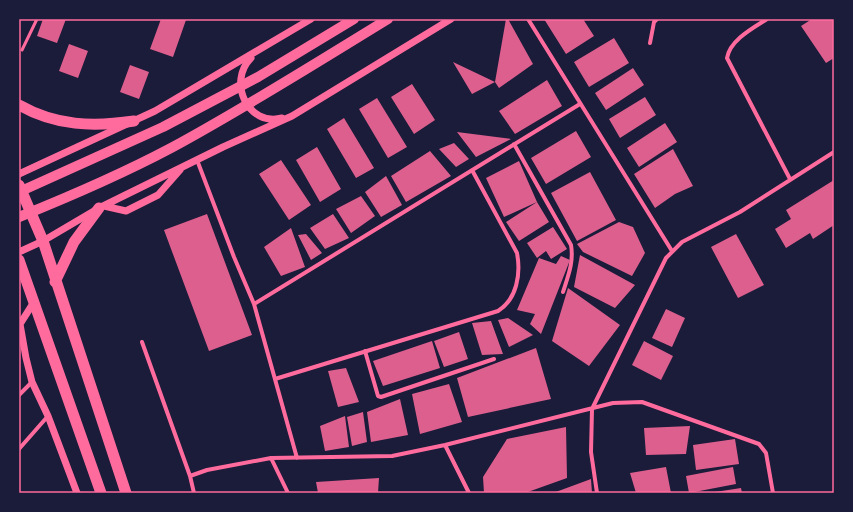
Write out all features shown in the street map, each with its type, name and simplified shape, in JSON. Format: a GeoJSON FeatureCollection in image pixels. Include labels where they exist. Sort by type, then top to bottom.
{"type":"FeatureCollection","features":[{"type":"Feature","properties":{"kind":"highway"},"geometry":{"type":"LineString","coordinates":[[19,105],[55,120],[81,125],[108,125],[134,121]]}},
{"type":"Feature","properties":{"kind":"highway"},"geometry":{"type":"LineString","coordinates":[[19,185],[43,241],[55,282],[126,493]]}},
{"type":"Feature","properties":{"kind":"highway"},"geometry":{"type":"LineString","coordinates":[[55,282],[74,242],[101,207]]}},
{"type":"Feature","properties":{"kind":"highway"},"geometry":{"type":"LineString","coordinates":[[19,260],[101,493]]}},
{"type":"Feature","properties":{"kind":"highway"},"geometry":{"type":"LineString","coordinates":[[19,291],[33,299]]}},
{"type":"Feature","properties":{"kind":"main road"},"geometry":{"type":"LineString","coordinates":[[19,192],[88,162],[170,123],[258,77],[354,19]]}},
{"type":"Feature","properties":{"kind":"main road"},"geometry":{"type":"LineString","coordinates":[[19,217],[91,187],[171,148],[266,94],[388,19]]}},
{"type":"Feature","properties":{"kind":"street"},"geometry":{"type":"LineString","coordinates":[[19,174],[134,121],[256,53],[311,19]]}},
{"type":"Feature","properties":{"kind":"street"},"geometry":{"type":"LineString","coordinates":[[19,252],[43,241],[101,207],[182,167],[292,116],[451,19]]}},
{"type":"Feature","properties":{"kind":"street"},"geometry":{"type":"LineString","coordinates":[[528,19],[672,251]]}},
{"type":"Feature","properties":{"kind":"street"},"geometry":{"type":"LineString","coordinates":[[650,43],[654,22],[657,19]]}},
{"type":"Feature","properties":{"kind":"street"},"geometry":{"type":"LineString","coordinates":[[767,19],[733,45],[727,58],[790,179]]}},
{"type":"Feature","properties":{"kind":"street"},"geometry":{"type":"LineString","coordinates":[[256,53],[245,64],[240,79],[241,94],[249,108],[262,117],[277,120],[292,116]]}},
{"type":"Feature","properties":{"kind":"street"},"geometry":{"type":"LineString","coordinates":[[254,304],[580,104]]}},
{"type":"Feature","properties":{"kind":"street"},"geometry":{"type":"LineString","coordinates":[[514,144],[571,245],[573,255],[571,268],[563,292]]}},
{"type":"Feature","properties":{"kind":"street"},"geometry":{"type":"LineString","coordinates":[[597,493],[591,452],[592,409],[672,251],[682,242],[740,212],[834,152]]}},
{"type":"Feature","properties":{"kind":"street"},"geometry":{"type":"LineString","coordinates":[[197,160],[234,257],[254,304],[297,458]]}},
{"type":"Feature","properties":{"kind":"street"},"geometry":{"type":"LineString","coordinates":[[101,207],[126,211],[158,195],[182,167]]}},
{"type":"Feature","properties":{"kind":"street"},"geometry":{"type":"LineString","coordinates":[[275,379],[498,310],[510,302],[517,281],[519,264],[517,253],[472,170]]}},
{"type":"Feature","properties":{"kind":"street"},"geometry":{"type":"LineString","coordinates":[[33,299],[20,324],[26,358],[32,382],[48,416],[77,493]]}},
{"type":"Feature","properties":{"kind":"street"},"geometry":{"type":"LineString","coordinates":[[142,342],[190,476],[194,493]]}},
{"type":"Feature","properties":{"kind":"street"},"geometry":{"type":"LineString","coordinates":[[365,351],[378,396],[381,397],[494,359]]}},
{"type":"Feature","properties":{"kind":"street"},"geometry":{"type":"LineString","coordinates":[[19,395],[32,382]]}},
{"type":"Feature","properties":{"kind":"street"},"geometry":{"type":"LineString","coordinates":[[190,476],[207,470],[271,458],[392,456],[445,445],[621,402],[642,402],[759,444],[766,453],[773,493]]}},
{"type":"Feature","properties":{"kind":"street"},"geometry":{"type":"LineString","coordinates":[[19,449],[48,416]]}},
{"type":"Feature","properties":{"kind":"street"},"geometry":{"type":"LineString","coordinates":[[445,445],[469,493]]}},
{"type":"Feature","properties":{"kind":"street"},"geometry":{"type":"LineString","coordinates":[[271,458],[288,493]]}},
{"type":"Feature","properties":{"kind":"lane"},"geometry":{"type":"LineString","coordinates":[[22,50],[37,19]]}},
{"type":"Feature","properties":{"kind":"building"},"geometry":{"type":"Polygon","coordinates":[[[43,19],[66,19],[57,43],[37,36],[43,19]]]}},
{"type":"Feature","properties":{"kind":"building"},"geometry":{"type":"Polygon","coordinates":[[[161,19],[186,20],[173,57],[150,49],[161,19]]]}},
{"type":"Feature","properties":{"kind":"building"},"geometry":{"type":"Polygon","coordinates":[[[506,19],[508,19],[533,64],[499,88],[495,82],[506,19]]]}},
{"type":"Feature","properties":{"kind":"building"},"geometry":{"type":"Polygon","coordinates":[[[544,19],[583,19],[594,36],[566,54],[544,19]]]}},
{"type":"Feature","properties":{"kind":"building"},"geometry":{"type":"Polygon","coordinates":[[[812,19],[834,19],[834,58],[826,63],[801,26],[812,19]]]}},
{"type":"Feature","properties":{"kind":"building"},"geometry":{"type":"Polygon","coordinates":[[[614,38],[629,63],[589,87],[574,62],[614,38]]]}},
{"type":"Feature","properties":{"kind":"building"},"geometry":{"type":"Polygon","coordinates":[[[69,44],[88,51],[78,78],[59,71],[69,44]]]}},
{"type":"Feature","properties":{"kind":"building"},"geometry":{"type":"Polygon","coordinates":[[[453,62],[495,82],[472,94],[453,62]]]}},
{"type":"Feature","properties":{"kind":"building"},"geometry":{"type":"Polygon","coordinates":[[[130,65],[149,72],[139,99],[120,92],[130,65]]]}},
{"type":"Feature","properties":{"kind":"building"},"geometry":{"type":"Polygon","coordinates":[[[633,68],[644,85],[606,110],[595,93],[633,68]]]}},
{"type":"Feature","properties":{"kind":"building"},"geometry":{"type":"Polygon","coordinates":[[[547,80],[562,106],[515,134],[499,111],[547,80]]]}},
{"type":"Feature","properties":{"kind":"building"},"geometry":{"type":"Polygon","coordinates":[[[412,84],[435,120],[414,134],[391,97],[412,84]]]}},
{"type":"Feature","properties":{"kind":"building"},"geometry":{"type":"Polygon","coordinates":[[[645,97],[656,115],[620,138],[609,119],[645,97]]]}},
{"type":"Feature","properties":{"kind":"building"},"geometry":{"type":"Polygon","coordinates":[[[377,98],[407,147],[388,158],[359,109],[377,98]]]}},
{"type":"Feature","properties":{"kind":"building"},"geometry":{"type":"Polygon","coordinates":[[[344,118],[374,168],[356,178],[327,129],[344,118]]]}},
{"type":"Feature","properties":{"kind":"building"},"geometry":{"type":"Polygon","coordinates":[[[665,123],[677,142],[639,167],[627,148],[665,123]]]}},
{"type":"Feature","properties":{"kind":"building"},"geometry":{"type":"Polygon","coordinates":[[[576,131],[591,157],[546,184],[531,158],[576,131]]]}},
{"type":"Feature","properties":{"kind":"building"},"geometry":{"type":"Polygon","coordinates":[[[457,132],[511,139],[476,157],[457,132]]]}},
{"type":"Feature","properties":{"kind":"building"},"geometry":{"type":"Polygon","coordinates":[[[454,143],[469,159],[456,167],[439,149],[454,143]]]}},
{"type":"Feature","properties":{"kind":"building"},"geometry":{"type":"Polygon","coordinates":[[[317,147],[341,189],[320,202],[296,160],[317,147]]]}},
{"type":"Feature","properties":{"kind":"building"},"geometry":{"type":"Polygon","coordinates":[[[673,149],[693,186],[675,194],[655,208],[634,174],[673,149]]]}},
{"type":"Feature","properties":{"kind":"building"},"geometry":{"type":"Polygon","coordinates":[[[430,151],[451,176],[406,202],[391,176],[430,151]]]}},
{"type":"Feature","properties":{"kind":"building"},"geometry":{"type":"Polygon","coordinates":[[[281,160],[311,205],[289,220],[259,174],[281,160]]]}},
{"type":"Feature","properties":{"kind":"building"},"geometry":{"type":"Polygon","coordinates":[[[519,161],[537,202],[504,217],[486,178],[519,161]]]}},
{"type":"Feature","properties":{"kind":"building"},"geometry":{"type":"Polygon","coordinates":[[[590,172],[616,220],[577,241],[551,193],[590,172]]]}},
{"type":"Feature","properties":{"kind":"building"},"geometry":{"type":"Polygon","coordinates":[[[386,176],[402,205],[381,217],[365,192],[386,176]]]}},
{"type":"Feature","properties":{"kind":"building"},"geometry":{"type":"Polygon","coordinates":[[[834,180],[834,225],[813,239],[810,233],[786,248],[775,229],[791,219],[786,210],[834,180]]]}},
{"type":"Feature","properties":{"kind":"building"},"geometry":{"type":"Polygon","coordinates":[[[361,196],[375,216],[351,233],[336,209],[361,196]]]}},
{"type":"Feature","properties":{"kind":"building"},"geometry":{"type":"Polygon","coordinates":[[[537,202],[549,222],[519,241],[506,222],[537,202]]]}},
{"type":"Feature","properties":{"kind":"building"},"geometry":{"type":"Polygon","coordinates":[[[207,214],[252,335],[209,351],[164,230],[207,214]]]}},
{"type":"Feature","properties":{"kind":"building"},"geometry":{"type":"Polygon","coordinates":[[[333,214],[349,238],[325,249],[310,228],[333,214]]]}},
{"type":"Feature","properties":{"kind":"building"},"geometry":{"type":"Polygon","coordinates":[[[619,222],[633,227],[645,253],[632,276],[583,252],[577,244],[619,222]]]}},
{"type":"Feature","properties":{"kind":"building"},"geometry":{"type":"Polygon","coordinates":[[[553,227],[567,249],[551,259],[546,251],[537,258],[527,243],[553,227]]]}},
{"type":"Feature","properties":{"kind":"building"},"geometry":{"type":"Polygon","coordinates":[[[291,228],[305,267],[281,276],[264,247],[291,228]]]}},
{"type":"Feature","properties":{"kind":"building"},"geometry":{"type":"Polygon","coordinates":[[[306,234],[322,253],[311,260],[298,235],[306,234]]]}},
{"type":"Feature","properties":{"kind":"building"},"geometry":{"type":"Polygon","coordinates":[[[736,234],[764,285],[738,298],[711,247],[736,234]]]}},
{"type":"Feature","properties":{"kind":"building"},"geometry":{"type":"Polygon","coordinates":[[[580,255],[635,285],[615,308],[574,287],[580,255]]]}},
{"type":"Feature","properties":{"kind":"building"},"geometry":{"type":"Polygon","coordinates":[[[561,256],[570,260],[541,334],[530,324],[535,314],[517,310],[539,258],[556,264],[561,256]]]}},
{"type":"Feature","properties":{"kind":"building"},"geometry":{"type":"Polygon","coordinates":[[[568,288],[620,325],[589,366],[552,341],[568,288]]]}},
{"type":"Feature","properties":{"kind":"building"},"geometry":{"type":"Polygon","coordinates":[[[666,309],[685,318],[672,347],[652,338],[666,309]]]}},
{"type":"Feature","properties":{"kind":"building"},"geometry":{"type":"Polygon","coordinates":[[[508,318],[533,335],[509,347],[498,320],[508,318]]]}},
{"type":"Feature","properties":{"kind":"building"},"geometry":{"type":"Polygon","coordinates":[[[491,321],[503,354],[482,355],[472,323],[491,321]]]}},
{"type":"Feature","properties":{"kind":"building"},"geometry":{"type":"Polygon","coordinates":[[[459,332],[468,359],[444,367],[434,341],[459,332]]]}},
{"type":"Feature","properties":{"kind":"building"},"geometry":{"type":"Polygon","coordinates":[[[432,341],[440,368],[383,386],[373,361],[432,341]]]}},
{"type":"Feature","properties":{"kind":"building"},"geometry":{"type":"Polygon","coordinates":[[[644,341],[673,356],[661,380],[632,365],[644,341]]]}},
{"type":"Feature","properties":{"kind":"building"},"geometry":{"type":"Polygon","coordinates":[[[536,348],[551,399],[468,417],[457,378],[536,348]]]}},
{"type":"Feature","properties":{"kind":"building"},"geometry":{"type":"Polygon","coordinates":[[[346,368],[359,402],[338,407],[328,371],[346,368]]]}},
{"type":"Feature","properties":{"kind":"building"},"geometry":{"type":"Polygon","coordinates":[[[449,384],[462,422],[420,434],[412,394],[449,384]]]}},
{"type":"Feature","properties":{"kind":"building"},"geometry":{"type":"Polygon","coordinates":[[[400,399],[408,435],[371,442],[367,412],[400,399]]]}},
{"type":"Feature","properties":{"kind":"building"},"geometry":{"type":"Polygon","coordinates":[[[363,412],[367,442],[352,446],[347,417],[363,412]]]}},
{"type":"Feature","properties":{"kind":"building"},"geometry":{"type":"Polygon","coordinates":[[[345,416],[349,447],[325,451],[320,426],[345,416]]]}},
{"type":"Feature","properties":{"kind":"building"},"geometry":{"type":"Polygon","coordinates":[[[690,426],[686,454],[646,455],[644,428],[690,426]]]}},
{"type":"Feature","properties":{"kind":"building"},"geometry":{"type":"Polygon","coordinates":[[[566,427],[567,478],[525,493],[484,493],[483,477],[507,439],[566,427]]]}},
{"type":"Feature","properties":{"kind":"building"},"geometry":{"type":"Polygon","coordinates":[[[735,439],[739,464],[696,470],[693,445],[735,439]]]}},
{"type":"Feature","properties":{"kind":"building"},"geometry":{"type":"Polygon","coordinates":[[[666,467],[671,493],[636,493],[630,473],[666,467]]]}},
{"type":"Feature","properties":{"kind":"building"},"geometry":{"type":"Polygon","coordinates":[[[733,467],[736,484],[689,493],[686,476],[733,467]]]}},
{"type":"Feature","properties":{"kind":"building"},"geometry":{"type":"Polygon","coordinates":[[[379,478],[378,493],[318,493],[316,482],[379,478]]]}},
{"type":"Feature","properties":{"kind":"building"},"geometry":{"type":"Polygon","coordinates":[[[591,479],[592,493],[553,493],[591,479]]]}},
{"type":"Feature","properties":{"kind":"building"},"geometry":{"type":"Polygon","coordinates":[[[741,488],[742,493],[715,493],[715,492],[741,488]]]}}]}
